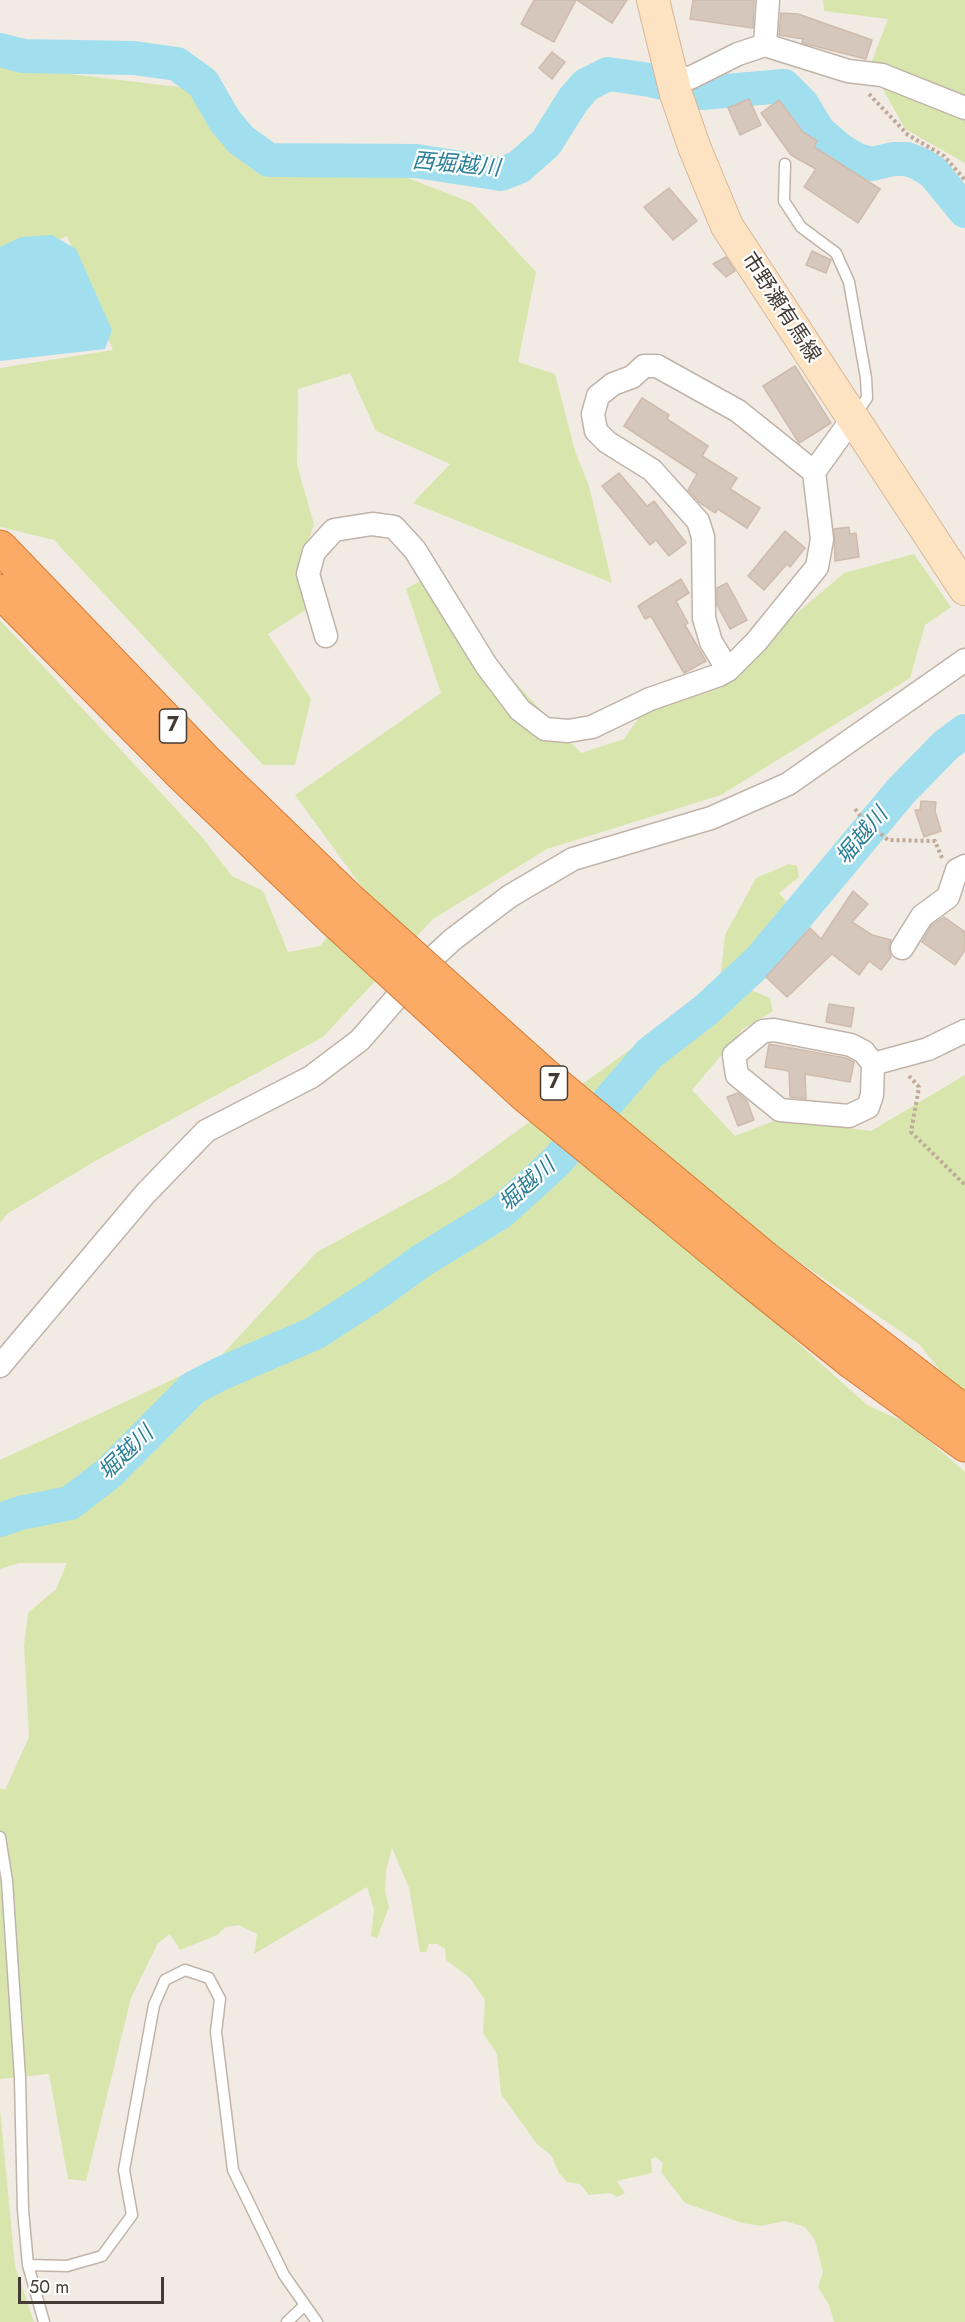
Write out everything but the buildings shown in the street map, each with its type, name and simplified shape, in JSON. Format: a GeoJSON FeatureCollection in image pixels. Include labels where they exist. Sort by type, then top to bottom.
{"type":"FeatureCollection","features":[{"type":"Feature","properties":{"kind":"highway","name":"7"},"geometry":{"type":"LineString","coordinates":[[0,547],[204,759],[342,910]]}},
{"type":"Feature","properties":{"kind":"highway","name":"7"},"geometry":{"type":"LineString","coordinates":[[0,591],[178,771],[342,910],[545,1075],[756,1268],[853,1363],[965,1445]]}},
{"type":"Feature","properties":{"kind":"highway","name":"7"},"geometry":{"type":"LineString","coordinates":[[756,1268],[965,1412]]}},
{"type":"Feature","properties":{"kind":"main road","name":"市野瀬有馬線"},"geometry":{"type":"LineString","coordinates":[[653,0],[674,86],[694,149],[727,226],[965,589]]}},
{"type":"Feature","properties":{"kind":"street"},"geometry":{"type":"LineString","coordinates":[[765,45],[768,0]]}},
{"type":"Feature","properties":{"kind":"street"},"geometry":{"type":"LineString","coordinates":[[674,86],[738,54],[765,45],[848,72],[882,75],[965,108]]}},
{"type":"Feature","properties":{"kind":"street"},"geometry":{"type":"LineString","coordinates":[[728,670],[711,642],[704,618],[703,537],[698,521],[652,470],[607,442],[596,431],[593,414],[598,396],[613,384],[632,377],[644,366],[657,366],[738,411],[814,472]]}},
{"type":"Feature","properties":{"kind":"street"},"geometry":{"type":"LineString","coordinates":[[326,636],[308,574],[314,552],[334,531],[372,524],[394,527],[415,550],[486,665],[520,710],[545,729],[568,731],[592,727],[650,699],[728,670],[756,642],[817,567],[822,539],[814,472],[852,419]]}},
{"type":"Feature","properties":{"kind":"street"},"geometry":{"type":"LineString","coordinates":[[0,1366],[145,1194],[206,1131],[311,1077],[360,1040],[445,946],[510,896],[573,859],[711,818],[788,784],[965,660]]}},
{"type":"Feature","properties":{"kind":"street"},"geometry":{"type":"LineString","coordinates":[[902,948],[922,916],[948,897],[959,874]]}},
{"type":"Feature","properties":{"kind":"street"},"geometry":{"type":"LineString","coordinates":[[774,1030],[850,1045],[864,1052],[873,1064],[872,1095],[868,1107],[849,1116],[810,1114],[780,1110],[737,1075],[734,1055],[747,1041],[763,1031],[774,1030]]}},
{"type":"Feature","properties":{"kind":"street"},"geometry":{"type":"LineString","coordinates":[[873,1064],[927,1049],[965,1031]]}},
{"type":"Feature","properties":{"kind":"lane"},"geometry":{"type":"LineString","coordinates":[[785,164],[784,201],[801,227],[836,253],[849,282],[863,350],[867,398],[852,419]]}},
{"type":"Feature","properties":{"kind":"lane"},"geometry":{"type":"LineString","coordinates":[[0,1837],[7,1881],[19,2055],[23,2210],[28,2265],[44,2322]]}},
{"type":"Feature","properties":{"kind":"lane"},"geometry":{"type":"LineString","coordinates":[[28,2265],[67,2266],[102,2256],[132,2215],[124,2170],[154,2005],[165,1980],[185,1970],[209,1978],[220,1999],[216,2032],[233,2170],[284,2275],[317,2322]]}},
{"type":"Feature","properties":{"kind":"lane"},"geometry":{"type":"LineString","coordinates":[[287,2322],[305,2305]]}},
{"type":"Feature","properties":{"kind":"path"},"geometry":{"type":"LineString","coordinates":[[848,72],[908,135],[944,156],[965,180]]}},
{"type":"Feature","properties":{"kind":"path"},"geometry":{"type":"LineString","coordinates":[[855,809],[861,818],[888,840],[935,841],[959,874]]}},
{"type":"Feature","properties":{"kind":"path"},"geometry":{"type":"LineString","coordinates":[[904,1076],[910,1076],[919,1087],[911,1132],[965,1185]]}},
{"type":"Feature","properties":{"kind":"green space"},"geometry":{"type":"Polygon","coordinates":[[[823,0],[965,0],[965,163],[905,129],[870,66],[888,19],[824,11],[823,0]]]}},
{"type":"Feature","properties":{"kind":"green space"},"geometry":{"type":"Polygon","coordinates":[[[36,65],[70,74],[187,88],[274,177],[387,170],[472,203],[536,272],[518,362],[555,374],[575,451],[589,486],[612,583],[413,503],[450,464],[376,431],[350,373],[298,389],[297,465],[314,524],[297,576],[307,609],[268,634],[311,699],[295,765],[263,765],[54,540],[0,527],[0,368],[113,350],[67,236],[0,269],[0,66],[36,65]]]}},
{"type":"Feature","properties":{"kind":"green space"},"geometry":{"type":"Polygon","coordinates":[[[914,554],[951,607],[925,625],[910,678],[721,795],[547,849],[433,919],[323,1037],[97,1160],[7,1214],[0,1223],[0,620],[202,837],[232,876],[263,891],[288,952],[320,946],[364,890],[295,795],[441,693],[406,589],[420,581],[581,753],[624,739],[645,709],[729,683],[790,619],[844,573],[914,554]]]}},
{"type":"Feature","properties":{"kind":"green space"},"geometry":{"type":"Polygon","coordinates":[[[789,864],[797,866],[799,877],[779,893],[793,909],[744,987],[770,998],[773,1011],[743,1029],[692,1090],[735,1136],[779,1119],[871,1131],[965,1075],[965,1393],[950,1383],[919,1344],[776,1246],[734,1290],[768,1316],[867,1405],[911,1425],[965,1472],[965,2322],[834,2322],[829,2305],[818,2287],[823,2272],[815,2240],[805,2227],[785,2221],[761,2226],[742,2223],[685,2203],[661,2172],[663,2163],[656,2157],[651,2159],[652,2173],[617,2181],[625,2193],[617,2197],[610,2193],[589,2195],[580,2184],[567,2182],[559,2173],[551,2155],[537,2144],[501,2094],[497,2054],[483,2033],[485,2000],[469,1977],[446,1960],[445,1949],[438,1944],[429,1944],[426,1952],[420,1952],[409,1888],[392,1848],[386,1870],[385,1891],[389,1907],[377,1938],[371,1936],[374,1909],[367,1887],[254,1954],[257,1934],[239,1925],[226,1927],[217,1935],[180,1950],[170,1934],[158,1943],[131,1998],[86,2181],[68,2179],[49,2074],[0,2079],[0,1788],[5,1790],[29,1737],[24,1645],[28,1613],[56,1589],[67,1563],[19,1563],[0,1569],[0,1460],[219,1358],[317,1252],[449,1180],[667,1023],[720,980],[725,935],[756,878],[789,864]]]}},
{"type":"Feature","properties":{"kind":"green space"},"geometry":{"type":"Polygon","coordinates":[[[0,2108],[15,2266],[34,2322],[0,2322],[0,2108]]]}},
{"type":"Feature","properties":{"kind":"water"},"geometry":{"type":"Polygon","coordinates":[[[52,235],[76,249],[112,330],[105,349],[0,361],[0,247],[21,237],[52,235]]]}},
{"type":"Feature","properties":{"kind":"waterway","name":"西堀越川"},"geometry":{"type":"LineString","coordinates":[[0,50],[23,56],[134,58],[177,64],[203,83],[225,121],[241,140],[269,160],[416,161],[501,174],[519,167],[546,143],[573,100],[586,85],[608,74],[650,80],[702,93],[784,86],[802,104],[819,132],[840,150],[857,160],[872,164],[893,159],[907,159],[920,164],[933,172],[965,211]]}},
{"type":"Feature","properties":{"kind":"waterway","name":"堀越川"},"geometry":{"type":"LineString","coordinates":[[0,1520],[20,1513],[70,1503],[109,1473],[193,1388],[315,1333],[421,1261],[501,1212],[556,1162],[650,1053],[706,1010],[760,960],[901,791],[946,745],[965,731]]}}]}
